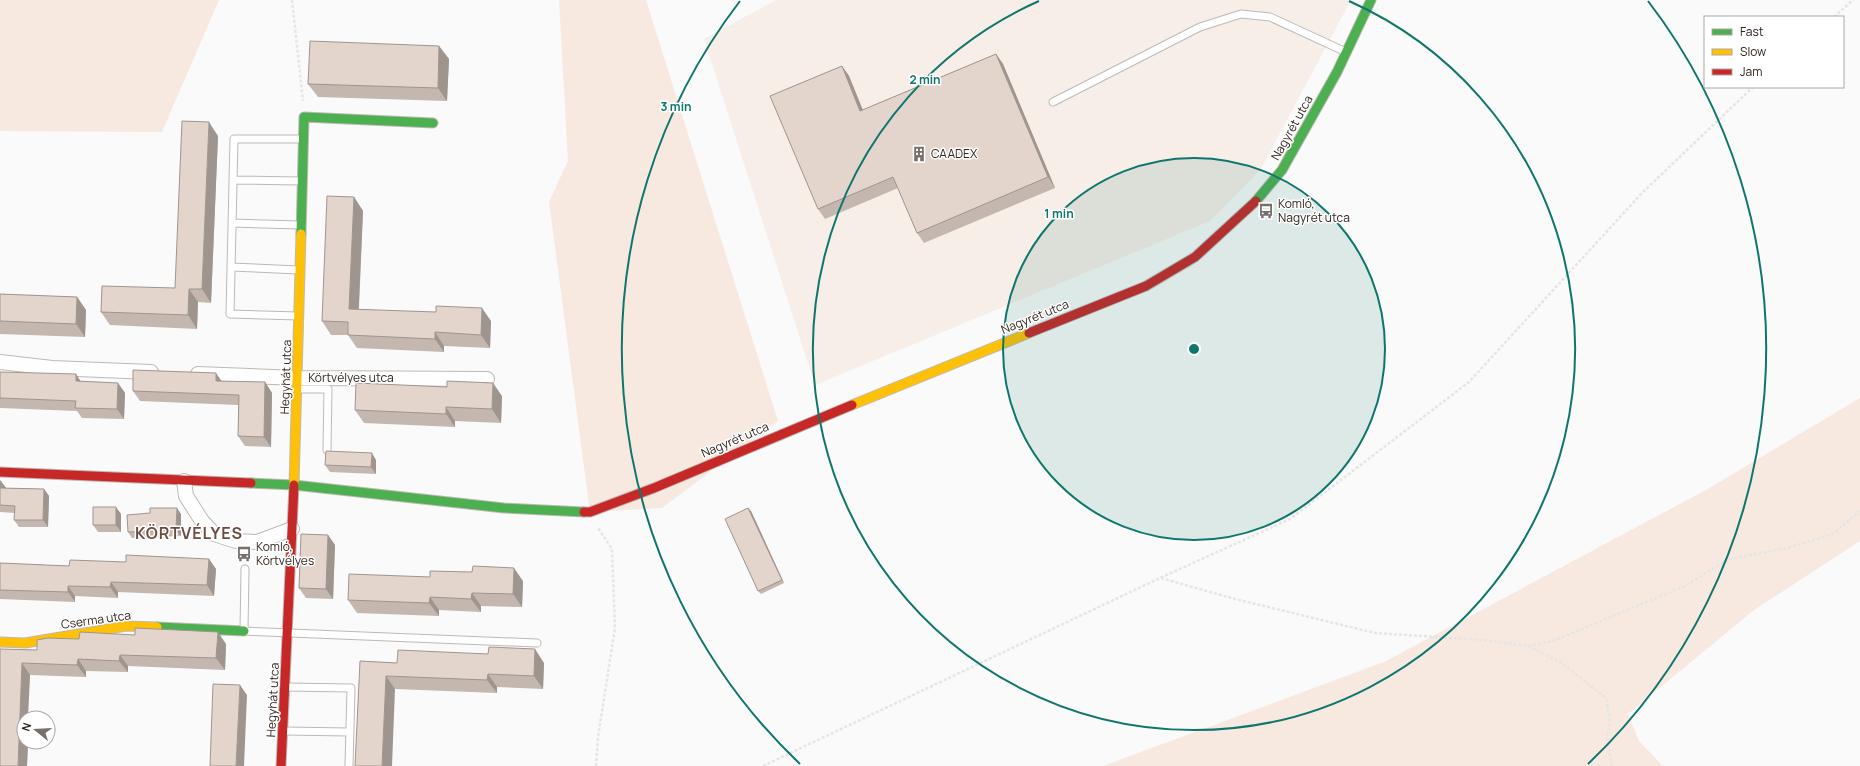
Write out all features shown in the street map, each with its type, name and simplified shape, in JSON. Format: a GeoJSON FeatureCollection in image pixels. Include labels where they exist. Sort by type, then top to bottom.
{"type":"FeatureCollection","features":[{"type":"Feature","properties":{"kind":"street","name":"Nagyrét utca"},"geometry":{"type":"LineString","coordinates":[[590,512],[654,488],[746,448],[1146,286],[1194,257],[1225,231],[1255,202],[1282,170],[1346,52],[1371,0]]}},
{"type":"Feature","properties":{"kind":"street"},"geometry":{"type":"LineString","coordinates":[[304,117],[433,123]]}},
{"type":"Feature","properties":{"kind":"street","name":"Hegyhát utca"},"geometry":{"type":"LineString","coordinates":[[281,766],[289,632],[298,383],[304,117]]}},
{"type":"Feature","properties":{"kind":"street"},"geometry":{"type":"LineString","coordinates":[[0,362],[52,368],[163,373]]}},
{"type":"Feature","properties":{"kind":"street","name":"Körtvélyes utca"},"geometry":{"type":"LineString","coordinates":[[187,374],[298,383],[487,380]]}},
{"type":"Feature","properties":{"kind":"street"},"geometry":{"type":"LineString","coordinates":[[0,472],[294,485],[504,508],[590,512]]}},
{"type":"Feature","properties":{"kind":"street"},"geometry":{"type":"LineString","coordinates":[[184,481],[186,496],[202,521],[214,534],[236,540],[257,542],[292,529]]}},
{"type":"Feature","properties":{"kind":"street","name":"Cserma utca"},"geometry":{"type":"LineString","coordinates":[[0,642],[25,643],[126,626],[244,631]]}},
{"type":"Feature","properties":{"kind":"lane"},"geometry":{"type":"LineString","coordinates":[[1053,102],[1200,27],[1241,14],[1270,17],[1346,52]]}},
{"type":"Feature","properties":{"kind":"lane"},"geometry":{"type":"LineString","coordinates":[[300,316],[230,314],[231,267],[234,139],[304,139]]}},
{"type":"Feature","properties":{"kind":"lane"},"geometry":{"type":"LineString","coordinates":[[233,180],[303,181]]}},
{"type":"Feature","properties":{"kind":"lane"},"geometry":{"type":"LineString","coordinates":[[232,223],[302,225]]}},
{"type":"Feature","properties":{"kind":"lane"},"geometry":{"type":"LineString","coordinates":[[231,267],[301,270]]}},
{"type":"Feature","properties":{"kind":"lane"},"geometry":{"type":"LineString","coordinates":[[298,383],[328,389],[327,450]]}},
{"type":"Feature","properties":{"kind":"lane"},"geometry":{"type":"LineString","coordinates":[[245,569],[244,631],[537,643]]}},
{"type":"Feature","properties":{"kind":"lane"},"geometry":{"type":"LineString","coordinates":[[286,687],[351,688],[349,766]]}},
{"type":"Feature","properties":{"kind":"lane"},"geometry":{"type":"LineString","coordinates":[[283,731],[350,732]]}},
{"type":"Feature","properties":{"kind":"path"},"geometry":{"type":"LineString","coordinates":[[292,0],[304,117]]}},
{"type":"Feature","properties":{"kind":"path"},"geometry":{"type":"LineString","coordinates":[[1835,16],[1854,0]]}},
{"type":"Feature","properties":{"kind":"path"},"geometry":{"type":"LineString","coordinates":[[763,766],[1160,578],[1290,519],[1469,382],[1642,193],[1751,88]]}},
{"type":"Feature","properties":{"kind":"path"},"geometry":{"type":"LineString","coordinates":[[1160,578],[1230,598],[1375,633],[1483,640],[1528,646],[1553,641],[1685,586],[1729,559],[1787,548],[1833,534],[1860,511]]}},
{"type":"Feature","properties":{"kind":"path"},"geometry":{"type":"LineString","coordinates":[[590,512],[601,536],[612,549],[615,628],[598,737],[596,766]]}},
{"type":"Feature","properties":{"kind":"path"},"geometry":{"type":"LineString","coordinates":[[1528,646],[1563,664],[1606,698],[1610,723],[1607,738],[1612,766]]}},
{"type":"Feature","properties":{"kind":"shaded area"},"geometry":{"type":"Polygon","coordinates":[[[0,0],[219,0],[162,132],[0,131],[0,0]]]}},
{"type":"Feature","properties":{"kind":"shaded area"},"geometry":{"type":"Polygon","coordinates":[[[559,0],[646,0],[778,421],[662,508],[590,512],[549,202],[568,161],[559,0]]]}},
{"type":"Feature","properties":{"kind":"shaded area"},"geometry":{"type":"Polygon","coordinates":[[[776,0],[1351,0],[1261,169],[1210,221],[815,385],[704,39],[776,0]]]}},
{"type":"Feature","properties":{"kind":"shaded area"},"geometry":{"type":"Polygon","coordinates":[[[1860,398],[1860,541],[1754,610],[1628,714],[1639,741],[1663,766],[1103,766],[1384,662],[1706,490],[1860,398]]]}},
{"type":"Feature","properties":{"kind":"building"},"geometry":{"type":"Polygon","coordinates":[[[310,41],[439,46],[438,88],[308,84],[310,41]]]}},
{"type":"Feature","properties":{"kind":"building","name":"CAADEX"},"geometry":{"type":"Polygon","coordinates":[[[996,54],[1048,177],[917,233],[893,177],[818,209],[770,96],[842,66],[860,111],[996,54]]]}},
{"type":"Feature","properties":{"kind":"building"},"geometry":{"type":"Polygon","coordinates":[[[182,121],[209,122],[202,289],[189,289],[188,315],[101,312],[102,286],[175,288],[182,121]]]}},
{"type":"Feature","properties":{"kind":"building"},"geometry":{"type":"Polygon","coordinates":[[[327,196],[354,197],[349,309],[436,312],[436,306],[482,308],[481,335],[435,332],[435,339],[348,335],[348,322],[322,321],[327,196]]]}},
{"type":"Feature","properties":{"kind":"building"},"geometry":{"type":"Polygon","coordinates":[[[0,294],[77,297],[76,324],[0,321],[0,294]]]}},
{"type":"Feature","properties":{"kind":"building"},"geometry":{"type":"Polygon","coordinates":[[[133,370],[216,373],[216,381],[265,382],[264,437],[238,436],[239,395],[133,391],[133,370]]]}},
{"type":"Feature","properties":{"kind":"building"},"geometry":{"type":"Polygon","coordinates":[[[0,372],[76,374],[76,381],[118,383],[117,409],[75,408],[76,401],[0,398],[0,372]]]}},
{"type":"Feature","properties":{"kind":"building"},"geometry":{"type":"Polygon","coordinates":[[[447,381],[493,383],[492,409],[446,407],[446,414],[355,410],[356,383],[447,387],[447,381]]]}},
{"type":"Feature","properties":{"kind":"building"},"geometry":{"type":"Polygon","coordinates":[[[326,451],[372,453],[371,467],[325,465],[326,451]]]}},
{"type":"Feature","properties":{"kind":"building"},"geometry":{"type":"Polygon","coordinates":[[[0,488],[44,489],[43,520],[14,520],[15,506],[0,505],[0,488]]]}},
{"type":"Feature","properties":{"kind":"building"},"geometry":{"type":"Polygon","coordinates":[[[93,507],[116,507],[116,525],[93,525],[93,507]]]}},
{"type":"Feature","properties":{"kind":"building"},"geometry":{"type":"Polygon","coordinates":[[[150,508],[177,508],[176,530],[128,532],[127,515],[150,513],[150,508]]]}},
{"type":"Feature","properties":{"kind":"building"},"geometry":{"type":"Polygon","coordinates":[[[748,508],[782,580],[758,591],[725,519],[748,508]]]}},
{"type":"Feature","properties":{"kind":"building"},"geometry":{"type":"Polygon","coordinates":[[[301,534],[328,535],[326,589],[299,588],[301,534]]]}},
{"type":"Feature","properties":{"kind":"building"},"geometry":{"type":"Polygon","coordinates":[[[126,555],[209,559],[207,585],[111,582],[110,587],[68,586],[68,592],[0,590],[0,563],[69,566],[70,560],[126,562],[126,555]]]}},
{"type":"Feature","properties":{"kind":"building"},"geometry":{"type":"Polygon","coordinates":[[[473,566],[514,568],[513,594],[472,593],[471,599],[430,597],[429,603],[348,600],[349,574],[430,577],[430,571],[472,572],[473,566]]]}},
{"type":"Feature","properties":{"kind":"building"},"geometry":{"type":"Polygon","coordinates":[[[135,628],[218,632],[216,658],[120,655],[119,661],[78,659],[77,665],[22,663],[20,710],[16,710],[16,750],[19,750],[18,766],[0,766],[0,649],[37,650],[37,640],[48,638],[79,639],[80,632],[135,635],[135,628]]]}},
{"type":"Feature","properties":{"kind":"building"},"geometry":{"type":"Polygon","coordinates":[[[489,647],[535,649],[534,676],[488,674],[487,680],[386,676],[382,766],[355,766],[360,661],[397,663],[398,650],[488,654],[489,647]]]}},
{"type":"Feature","properties":{"kind":"building"},"geometry":{"type":"Polygon","coordinates":[[[213,684],[240,685],[236,766],[210,766],[213,684]]]}},
{"type":"Feature","properties":{"kind":"traffic: fast"},"geometry":{"type":"LineString","coordinates":[[1256,201],[1282,170],[1337,72],[1371,0]]}},
{"type":"Feature","properties":{"kind":"traffic: fast"},"geometry":{"type":"LineString","coordinates":[[301,234],[304,117],[433,123]]}},
{"type":"Feature","properties":{"kind":"traffic: fast"},"geometry":{"type":"LineString","coordinates":[[251,483],[294,485],[504,508],[584,512]]}},
{"type":"Feature","properties":{"kind":"traffic: fast"},"geometry":{"type":"LineString","coordinates":[[157,627],[244,631]]}},
{"type":"Feature","properties":{"kind":"traffic: slow"},"geometry":{"type":"LineString","coordinates":[[294,485],[301,234]]}},
{"type":"Feature","properties":{"kind":"traffic: slow"},"geometry":{"type":"LineString","coordinates":[[852,405],[1029,333]]}},
{"type":"Feature","properties":{"kind":"traffic: slow"},"geometry":{"type":"LineString","coordinates":[[0,642],[25,643],[126,626],[157,627]]}},
{"type":"Feature","properties":{"kind":"traffic: jam"},"geometry":{"type":"LineString","coordinates":[[1029,333],[1146,286],[1195,257],[1256,201]]}},
{"type":"Feature","properties":{"kind":"traffic: jam"},"geometry":{"type":"LineString","coordinates":[[584,512],[590,512],[654,488],[852,405]]}},
{"type":"Feature","properties":{"kind":"traffic: jam"},"geometry":{"type":"LineString","coordinates":[[0,472],[251,483]]}},
{"type":"Feature","properties":{"kind":"traffic: jam"},"geometry":{"type":"LineString","coordinates":[[281,766],[294,485]]}},
{"type":"Feature","properties":{"kind":"place","name":"CAADEX"},"geometry":{"type":"Point","coordinates":[919,154]}},
{"type":"Feature","properties":{"kind":"place","name":"Komló, Nagyrét utca"},"geometry":{"type":"Point","coordinates":[1266,211]}},
{"type":"Feature","properties":{"kind":"place","name":"Komló, Körtvélyes"},"geometry":{"type":"Point","coordinates":[244,554]}},
{"type":"Feature","properties":{"kind":"district","name":"KÖRTVÉLYES"},"geometry":{"type":"Point","coordinates":[189,533]}}]}
